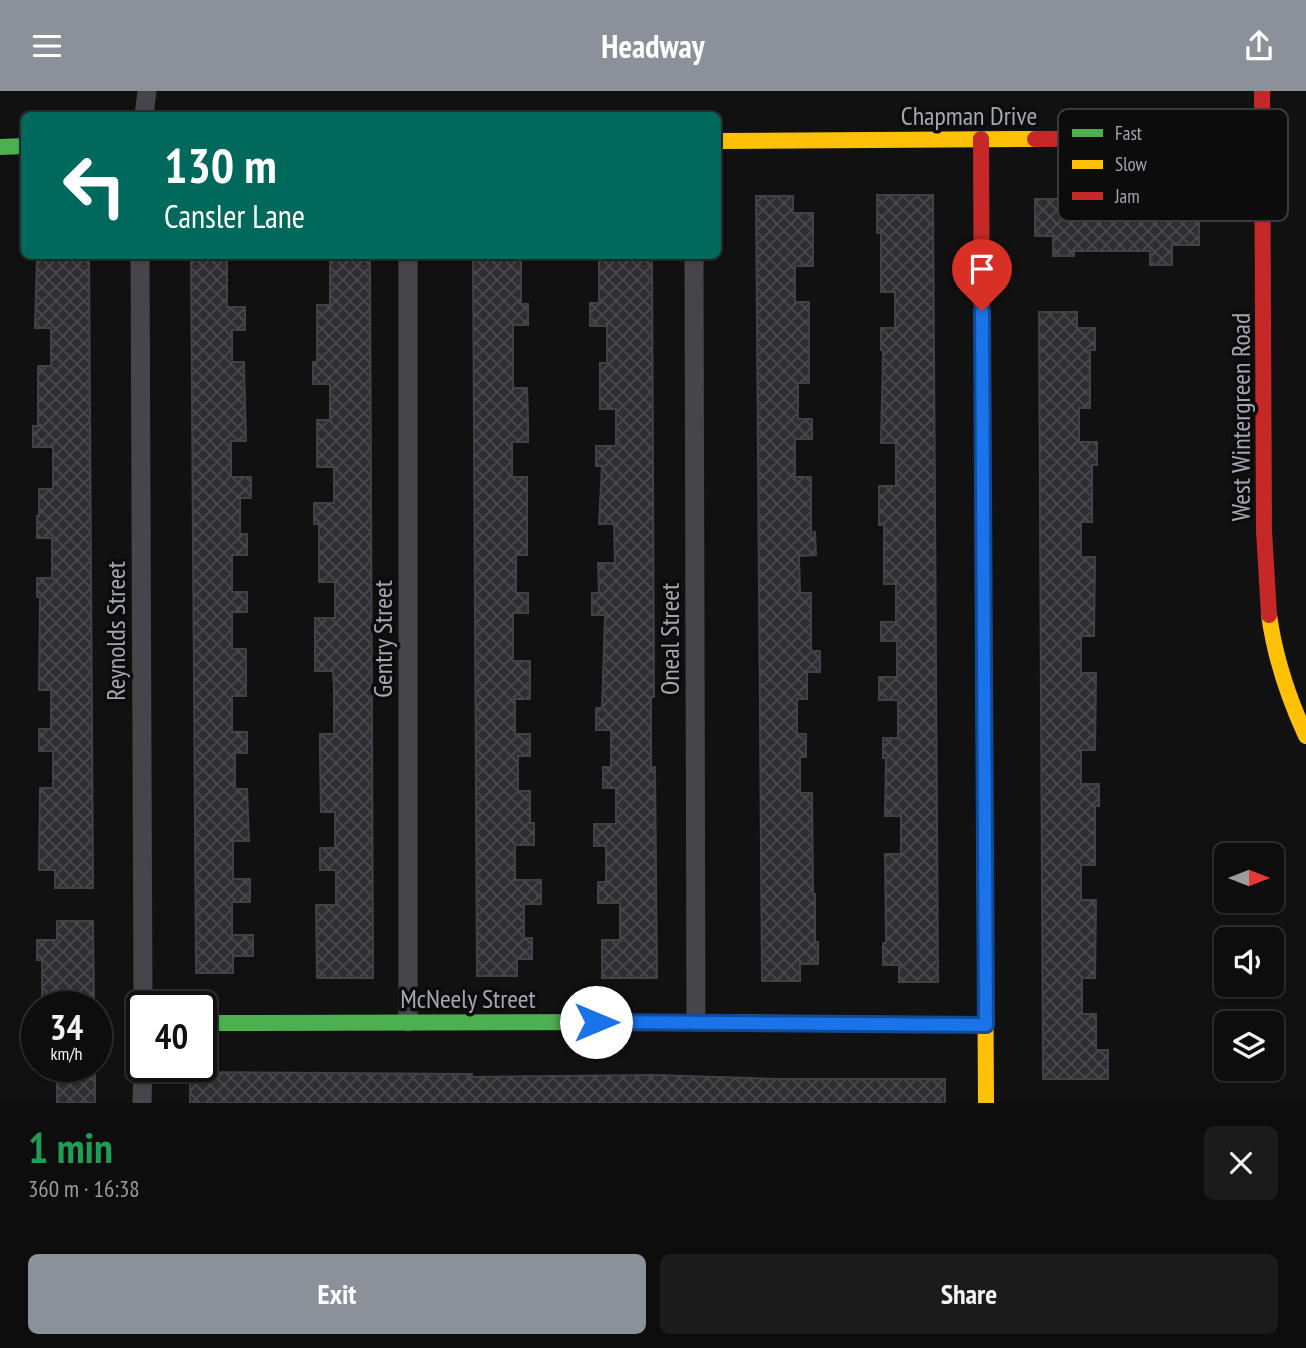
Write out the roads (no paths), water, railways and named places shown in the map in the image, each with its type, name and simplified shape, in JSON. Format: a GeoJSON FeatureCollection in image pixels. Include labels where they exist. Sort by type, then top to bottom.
{"type":"FeatureCollection","features":[{"type":"Feature","properties":{"kind":"street"},"geometry":{"type":"LineString","coordinates":[[144,112],[147,91]]}},
{"type":"Feature","properties":{"kind":"street","name":"West Wintergreen Road"},"geometry":{"type":"LineString","coordinates":[[1262,91],[1262,109]]}},
{"type":"Feature","properties":{"kind":"street","name":"Chapman Drive"},"geometry":{"type":"LineString","coordinates":[[721,141],[1058,138]]}},
{"type":"Feature","properties":{"kind":"street"},"geometry":{"type":"LineString","coordinates":[[981,139],[986,1103]]}},
{"type":"Feature","properties":{"kind":"street"},"geometry":{"type":"LineString","coordinates":[[0,147],[21,146]]}},
{"type":"Feature","properties":{"kind":"street","name":"West Wintergreen Road"},"geometry":{"type":"LineString","coordinates":[[1264,221],[1266,575],[1275,656],[1286,693],[1306,736]]}},
{"type":"Feature","properties":{"kind":"street","name":"Reynolds Street"},"geometry":{"type":"LineString","coordinates":[[140,259],[143,991]]}},
{"type":"Feature","properties":{"kind":"street","name":"Gentry Street"},"geometry":{"type":"LineString","coordinates":[[408,259],[408,1022]]}},
{"type":"Feature","properties":{"kind":"street","name":"Oneal Street"},"geometry":{"type":"LineString","coordinates":[[694,259],[696,1022]]}},
{"type":"Feature","properties":{"kind":"street","name":"McNeely Street"},"geometry":{"type":"LineString","coordinates":[[217,1023],[696,1022],[986,1025]]}},
{"type":"Feature","properties":{"kind":"street"},"geometry":{"type":"LineString","coordinates":[[142,1103],[143,1082]]}}]}
